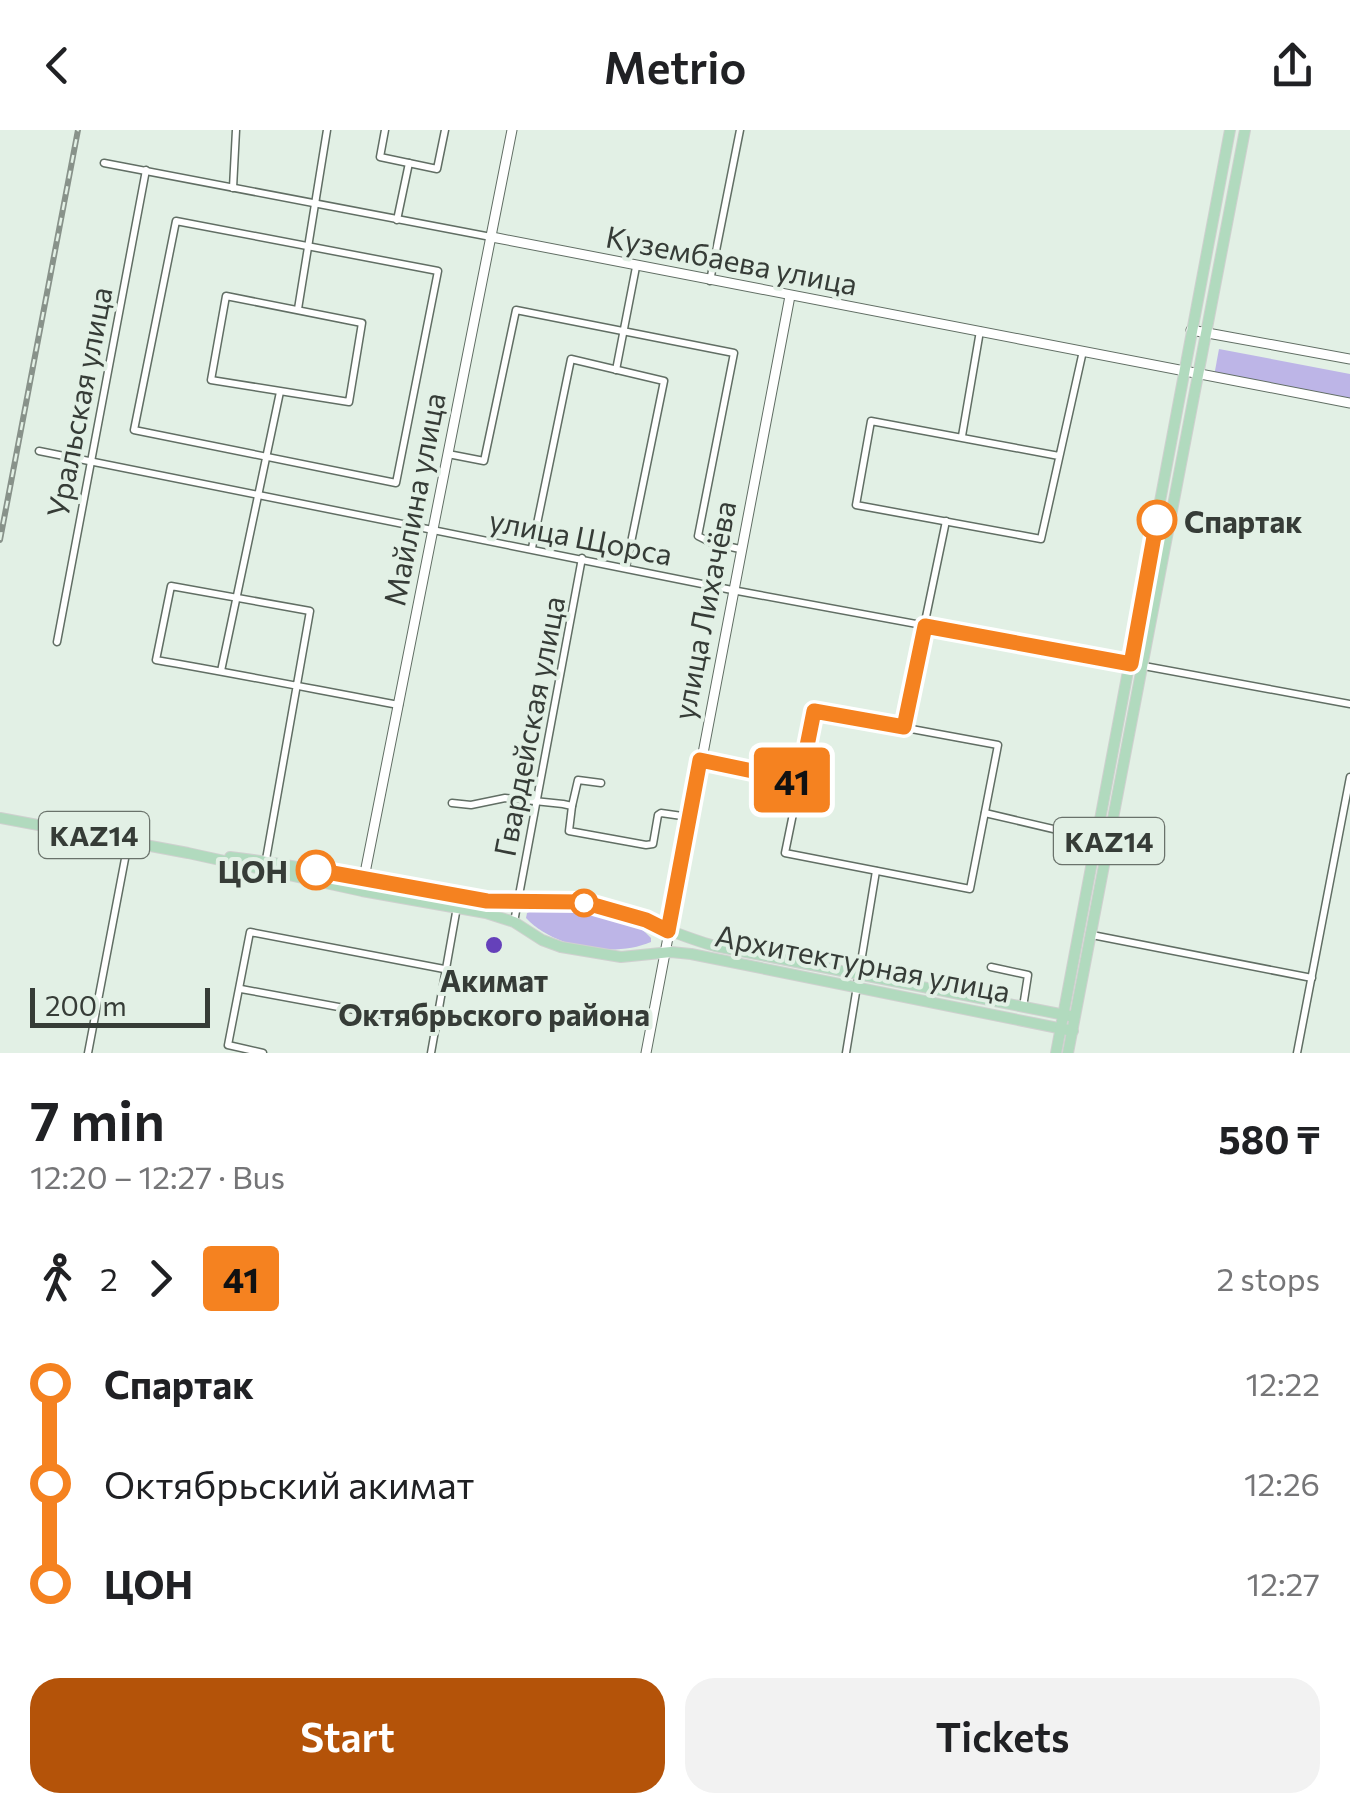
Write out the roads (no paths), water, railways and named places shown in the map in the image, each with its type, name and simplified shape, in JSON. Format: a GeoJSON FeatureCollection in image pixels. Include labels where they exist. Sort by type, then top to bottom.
{"type":"FeatureCollection","features":[{"type":"Feature","properties":{"kind":"main road","name":"KAZ14"},"geometry":{"type":"LineString","coordinates":[[1067,1030],[1091,934],[1182,371],[1230,130]]}},
{"type":"Feature","properties":{"kind":"main road","name":"KAZ14"},"geometry":{"type":"LineString","coordinates":[[1070,1016],[1097,839],[1137,664],[1244,130]]}},
{"type":"Feature","properties":{"kind":"main road","name":"Архитектурная улица"},"geometry":{"type":"LineString","coordinates":[[0,818],[487,901],[583,902],[715,946],[1067,1030]]}},
{"type":"Feature","properties":{"kind":"main road","name":"Архитектурная улица"},"geometry":{"type":"LineString","coordinates":[[265,866],[362,891],[456,906],[514,922],[563,948],[621,957],[664,952],[690,954],[1070,1016]]}},
{"type":"Feature","properties":{"kind":"main road"},"geometry":{"type":"LineString","coordinates":[[1056,1053],[1067,1030]]}},
{"type":"Feature","properties":{"kind":"main road"},"geometry":{"type":"LineString","coordinates":[[1067,1030],[1068,1053]]}},
{"type":"Feature","properties":{"kind":"street"},"geometry":{"type":"LineString","coordinates":[[233,188],[236,130]]}},
{"type":"Feature","properties":{"kind":"street"},"geometry":{"type":"LineString","coordinates":[[298,310],[327,130]]}},
{"type":"Feature","properties":{"kind":"street"},"geometry":{"type":"LineString","coordinates":[[385,130],[380,157],[438,169],[445,130]]}},
{"type":"Feature","properties":{"kind":"street","name":"Майлина улица"},"geometry":{"type":"LineString","coordinates":[[362,891],[512,130]]}},
{"type":"Feature","properties":{"kind":"street"},"geometry":{"type":"LineString","coordinates":[[710,281],[740,130]]}},
{"type":"Feature","properties":{"kind":"street","name":"Кузембаева улица"},"geometry":{"type":"LineString","coordinates":[[104,162],[1350,403]]}},
{"type":"Feature","properties":{"kind":"street"},"geometry":{"type":"LineString","coordinates":[[397,220],[409,164]]}},
{"type":"Feature","properties":{"kind":"street","name":"Уральская улица"},"geometry":{"type":"LineString","coordinates":[[57,642],[146,170]]}},
{"type":"Feature","properties":{"kind":"street"},"geometry":{"type":"LineString","coordinates":[[176,221],[438,271],[396,484],[266,457],[134,430],[176,221]]}},
{"type":"Feature","properties":{"kind":"street"},"geometry":{"type":"LineString","coordinates":[[616,370],[636,267]]}},
{"type":"Feature","properties":{"kind":"street"},"geometry":{"type":"LineString","coordinates":[[226,296],[298,310],[362,323],[349,402],[211,380],[226,296]]}},
{"type":"Feature","properties":{"kind":"street","name":"улица Лихачёва"},"geometry":{"type":"LineString","coordinates":[[646,1053],[790,296]]}},
{"type":"Feature","properties":{"kind":"street"},"geometry":{"type":"LineString","coordinates":[[446,454],[484,460],[516,310],[734,353],[698,536],[740,550]]}},
{"type":"Feature","properties":{"kind":"street"},"geometry":{"type":"LineString","coordinates":[[1191,330],[1350,359]]}},
{"type":"Feature","properties":{"kind":"street"},"geometry":{"type":"LineString","coordinates":[[962,436],[980,331]]}},
{"type":"Feature","properties":{"kind":"street"},"geometry":{"type":"LineString","coordinates":[[1059,456],[870,421],[856,505],[1041,539],[1084,351]]}},
{"type":"Feature","properties":{"kind":"street"},"geometry":{"type":"LineString","coordinates":[[532,548],[571,360],[664,381],[626,568]]}},
{"type":"Feature","properties":{"kind":"street"},"geometry":{"type":"LineString","coordinates":[[221,671],[280,392]]}},
{"type":"Feature","properties":{"kind":"street","name":"улица Щорса"},"geometry":{"type":"LineString","coordinates":[[39,451],[732,590],[1350,704]]}},
{"type":"Feature","properties":{"kind":"street"},"geometry":{"type":"LineString","coordinates":[[904,727],[946,522]]}},
{"type":"Feature","properties":{"kind":"street","name":"Гвардейская улица"},"geometry":{"type":"LineString","coordinates":[[514,922],[582,558]]}},
{"type":"Feature","properties":{"kind":"street"},"geometry":{"type":"LineString","coordinates":[[265,866],[296,686],[310,611],[171,586],[156,660],[221,671],[296,686],[400,706]]}},
{"type":"Feature","properties":{"kind":"street"},"geometry":{"type":"LineString","coordinates":[[814,711],[904,727],[998,745],[970,889],[785,852],[814,711]]}},
{"type":"Feature","properties":{"kind":"street"},"geometry":{"type":"LineString","coordinates":[[700,760],[800,781]]}},
{"type":"Feature","properties":{"kind":"street"},"geometry":{"type":"LineString","coordinates":[[1297,1053],[1350,777]]}},
{"type":"Feature","properties":{"kind":"street"},"geometry":{"type":"LineString","coordinates":[[601,783],[578,780],[569,831],[646,846],[653,844],[661,813],[689,818]]}},
{"type":"Feature","properties":{"kind":"street"},"geometry":{"type":"LineString","coordinates":[[452,803],[471,805],[505,798],[572,806]]}},
{"type":"Feature","properties":{"kind":"street"},"geometry":{"type":"LineString","coordinates":[[985,813],[1097,839]]}},
{"type":"Feature","properties":{"kind":"street"},"geometry":{"type":"LineString","coordinates":[[88,1053],[128,842]]}},
{"type":"Feature","properties":{"kind":"street"},"geometry":{"type":"LineString","coordinates":[[846,1053],[876,870]]}},
{"type":"Feature","properties":{"kind":"street"},"geometry":{"type":"LineString","coordinates":[[431,1053],[456,906]]}},
{"type":"Feature","properties":{"kind":"street"},"geometry":{"type":"LineString","coordinates":[[264,1053],[228,1045],[250,932],[444,970]]}},
{"type":"Feature","properties":{"kind":"street"},"geometry":{"type":"LineString","coordinates":[[1091,934],[1312,978]]}},
{"type":"Feature","properties":{"kind":"street"},"geometry":{"type":"LineString","coordinates":[[991,967],[1028,975],[1023,1007]]}},
{"type":"Feature","properties":{"kind":"street"},"geometry":{"type":"LineString","coordinates":[[241,989],[436,1025]]}},
{"type":"Feature","properties":{"kind":"railway"},"geometry":{"type":"LineString","coordinates":[[0,540],[78,130]]}},
{"type":"Feature","properties":{"kind":"place","name":"Спартак"},"geometry":{"type":"Point","coordinates":[1157,520]}},
{"type":"Feature","properties":{"kind":"place","name":"ЦОН"},"geometry":{"type":"Point","coordinates":[316,870]}},
{"type":"Feature","properties":{"kind":"place","name":"Акимат Октябрьского района"},"geometry":{"type":"Point","coordinates":[494,945]}}]}
